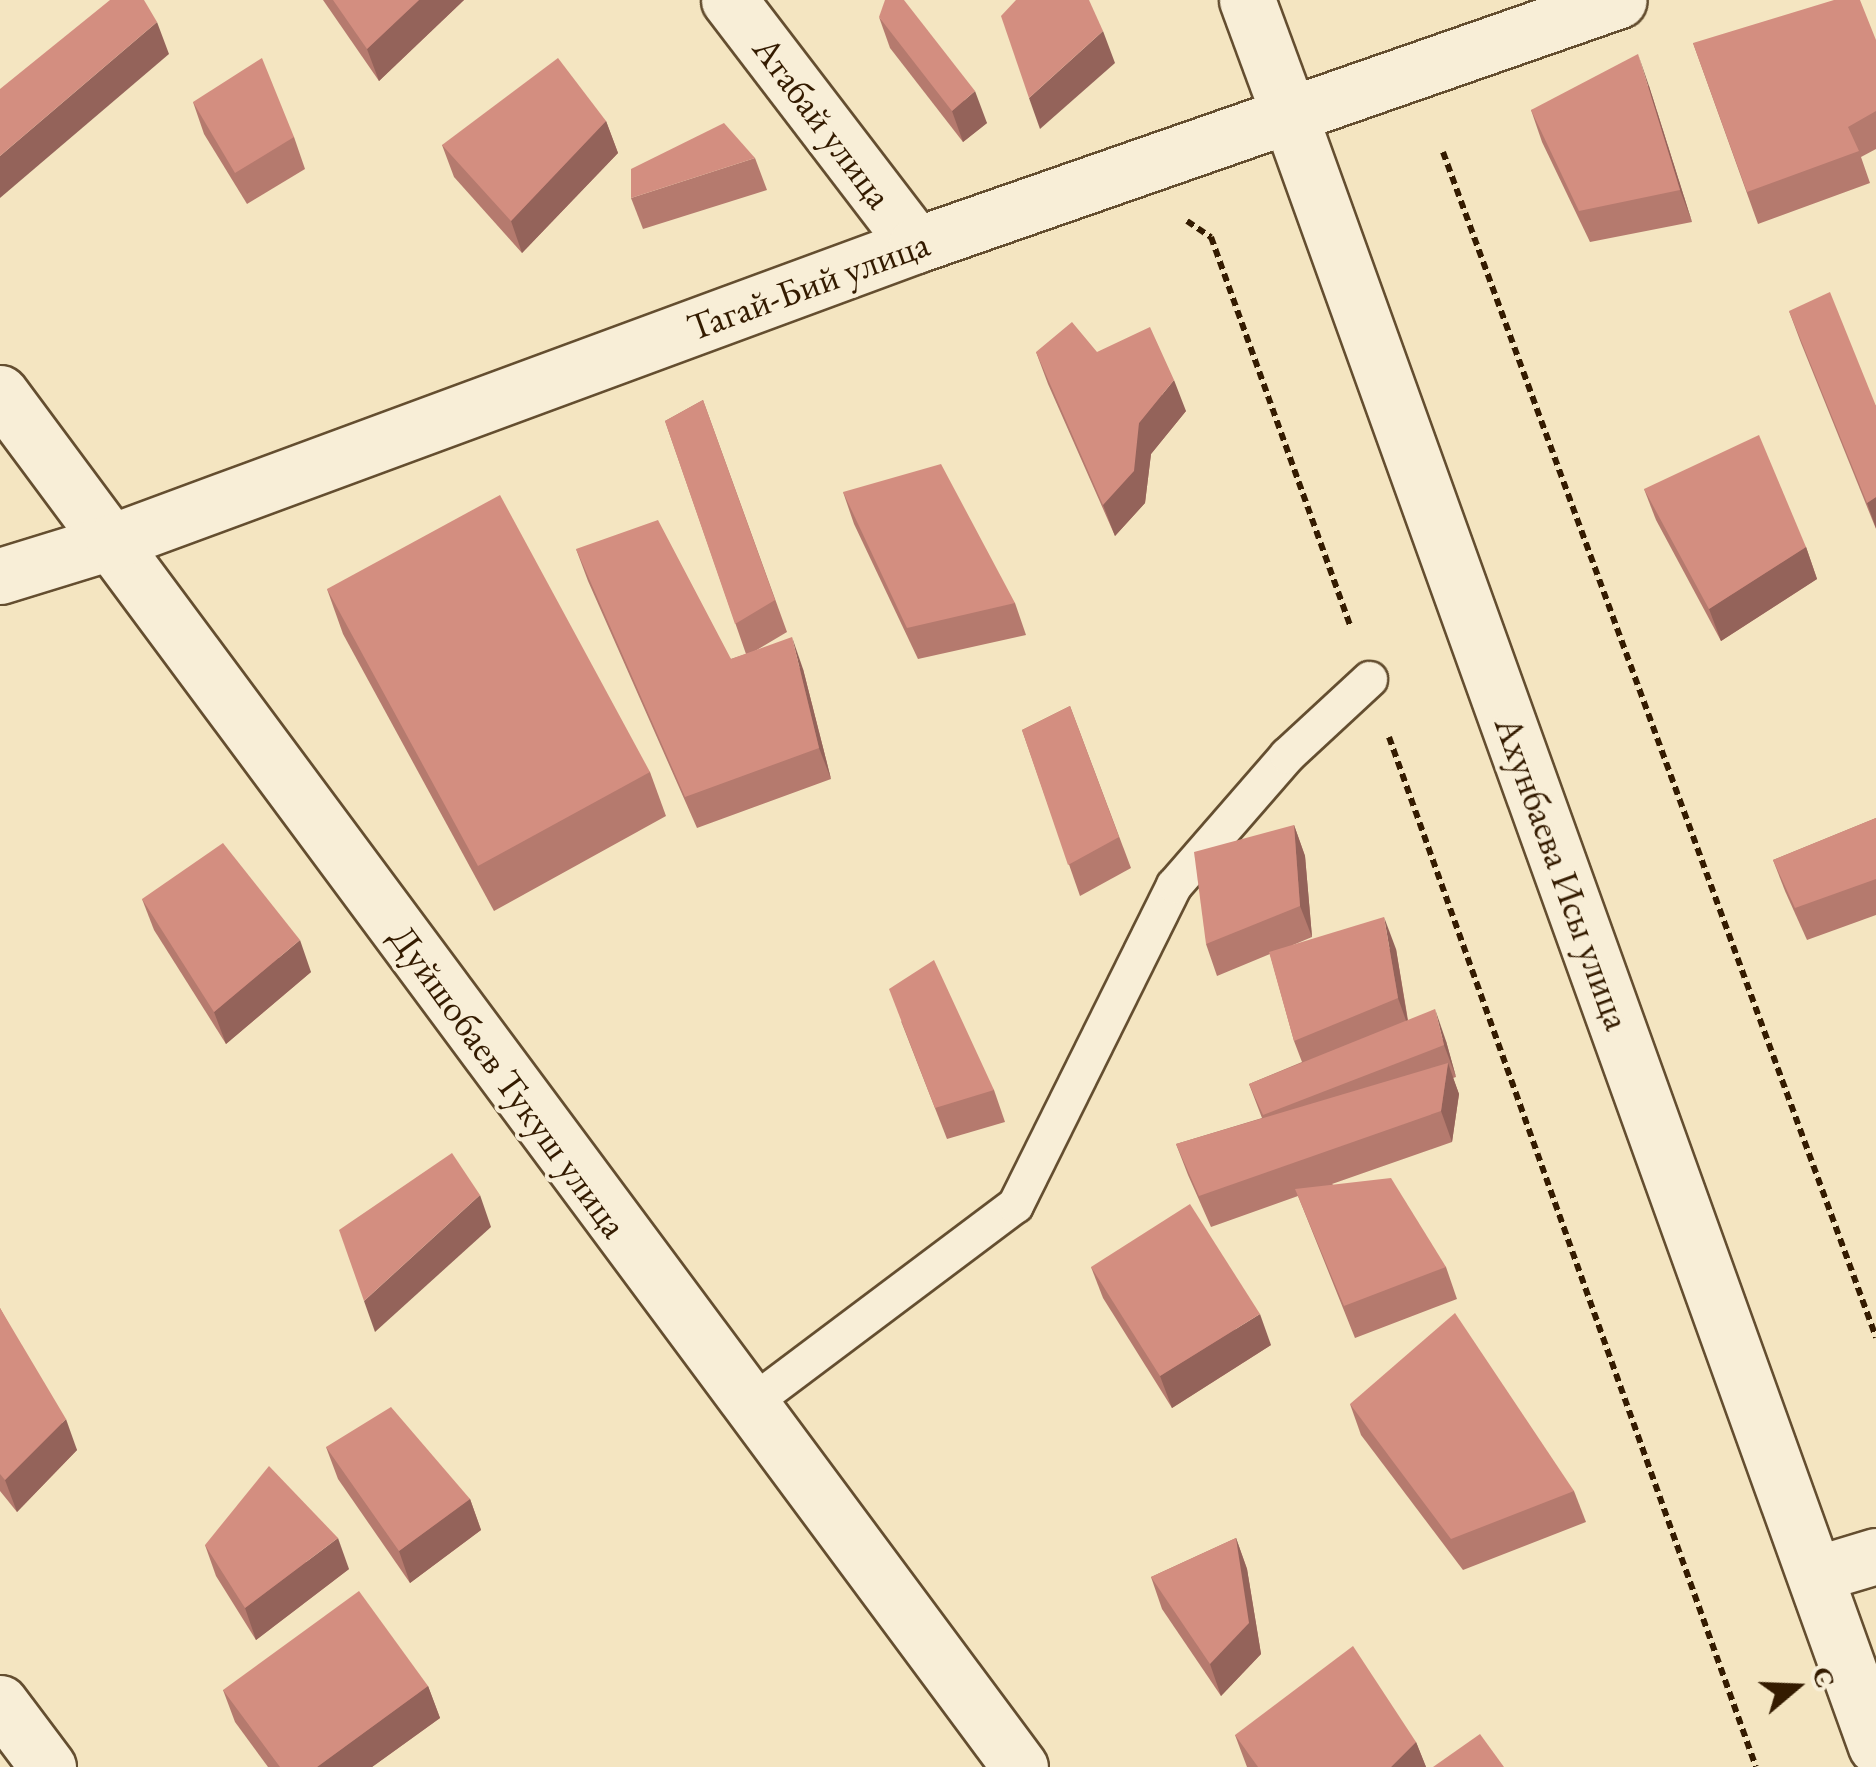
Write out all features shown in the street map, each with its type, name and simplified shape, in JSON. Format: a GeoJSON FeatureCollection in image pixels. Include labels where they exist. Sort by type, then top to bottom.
{"type":"FeatureCollection","features":[{"type":"Feature","properties":{"kind":"street","name":"Атабай улица"},"geometry":{"type":"LineString","coordinates":[[730,0],[916,244]]}},
{"type":"Feature","properties":{"kind":"street","name":"Ахунбаева Исы улица"},"geometry":{"type":"LineString","coordinates":[[1247,0],[1876,1746]]}},
{"type":"Feature","properties":{"kind":"street","name":"Тагай-Бий улица"},"geometry":{"type":"LineString","coordinates":[[0,576],[114,541],[916,244],[1618,0]]}},
{"type":"Feature","properties":{"kind":"street","name":"Дуйшобаев Тукуш улица"},"geometry":{"type":"LineString","coordinates":[[0,393],[114,541],[747,1406],[1020,1767]]}},
{"type":"Feature","properties":{"kind":"street"},"geometry":{"type":"LineString","coordinates":[[1816,1574],[1876,1556]]}},
{"type":"Feature","properties":{"kind":"street"},"geometry":{"type":"LineString","coordinates":[[0,1703],[48,1767]]}},
{"type":"Feature","properties":{"kind":"lane"},"geometry":{"type":"LineString","coordinates":[[747,1406],[1015,1204],[1174,885],[1287,755],[1369,679]]}},
{"type":"Feature","properties":{"kind":"path"},"geometry":{"type":"LineString","coordinates":[[1443,152],[1876,1336]]}},
{"type":"Feature","properties":{"kind":"path"},"geometry":{"type":"LineString","coordinates":[[1211,236],[1756,1767]]}},
{"type":"Feature","properties":{"kind":"building"},"geometry":{"type":"Polygon","coordinates":[[[110,0],[144,0],[157,22],[0,156],[0,89],[110,0]]]}},
{"type":"Feature","properties":{"kind":"building"},"geometry":{"type":"Polygon","coordinates":[[[333,0],[419,0],[367,49],[333,0]]]}},
{"type":"Feature","properties":{"kind":"building"},"geometry":{"type":"Polygon","coordinates":[[[885,0],[904,0],[975,91],[952,111],[879,17],[885,0]]]}},
{"type":"Feature","properties":{"kind":"building"},"geometry":{"type":"Polygon","coordinates":[[[1016,0],[1089,0],[1103,31],[1029,98],[1001,16],[1016,0]]]}},
{"type":"Feature","properties":{"kind":"building"},"geometry":{"type":"Polygon","coordinates":[[[1834,0],[1860,0],[1876,40],[1876,111],[1848,127],[1859,151],[1747,192],[1693,43],[1834,0]]]}},
{"type":"Feature","properties":{"kind":"building"},"geometry":{"type":"Polygon","coordinates":[[[1638,54],[1680,190],[1579,211],[1531,110],[1638,54]]]}},
{"type":"Feature","properties":{"kind":"building"},"geometry":{"type":"Polygon","coordinates":[[[262,58],[294,137],[235,173],[193,102],[262,58]]]}},
{"type":"Feature","properties":{"kind":"building"},"geometry":{"type":"Polygon","coordinates":[[[558,58],[606,121],[511,221],[442,145],[558,58]]]}},
{"type":"Feature","properties":{"kind":"building"},"geometry":{"type":"Polygon","coordinates":[[[724,123],[755,158],[631,198],[631,169],[724,123]]]}},
{"type":"Feature","properties":{"kind":"building"},"geometry":{"type":"Polygon","coordinates":[[[1830,292],[1876,406],[1876,497],[1867,503],[1789,311],[1830,292]]]}},
{"type":"Feature","properties":{"kind":"building"},"geometry":{"type":"Polygon","coordinates":[[[1072,322],[1097,352],[1150,327],[1174,380],[1139,423],[1134,471],[1103,505],[1036,352],[1072,322]]]}},
{"type":"Feature","properties":{"kind":"building"},"geometry":{"type":"Polygon","coordinates":[[[703,400],[775,600],[735,624],[665,421],[703,400]]]}},
{"type":"Feature","properties":{"kind":"building"},"geometry":{"type":"Polygon","coordinates":[[[1759,435],[1806,547],[1709,609],[1644,489],[1759,435]]]}},
{"type":"Feature","properties":{"kind":"building"},"geometry":{"type":"Polygon","coordinates":[[[941,464],[1015,603],[907,628],[843,492],[941,464]]]}},
{"type":"Feature","properties":{"kind":"building"},"geometry":{"type":"Polygon","coordinates":[[[500,495],[650,772],[478,866],[327,589],[500,495]]]}},
{"type":"Feature","properties":{"kind":"building"},"geometry":{"type":"Polygon","coordinates":[[[658,520],[731,659],[792,637],[819,748],[685,797],[576,549],[658,520]]]}},
{"type":"Feature","properties":{"kind":"building"},"geometry":{"type":"Polygon","coordinates":[[[1070,706],[1119,837],[1068,865],[1022,730],[1070,706]]]}},
{"type":"Feature","properties":{"kind":"building"},"geometry":{"type":"Polygon","coordinates":[[[1876,818],[1876,879],[1795,908],[1773,860],[1876,818]]]}},
{"type":"Feature","properties":{"kind":"building"},"geometry":{"type":"Polygon","coordinates":[[[1294,825],[1300,906],[1206,944],[1194,852],[1294,825]]]}},
{"type":"Feature","properties":{"kind":"building"},"geometry":{"type":"Polygon","coordinates":[[[223,843],[300,940],[214,1012],[142,899],[223,843]]]}},
{"type":"Feature","properties":{"kind":"building"},"geometry":{"type":"Polygon","coordinates":[[[1384,917],[1398,998],[1294,1041],[1269,952],[1384,917]]]}},
{"type":"Feature","properties":{"kind":"building"},"geometry":{"type":"Polygon","coordinates":[[[934,960],[994,1090],[935,1108],[889,989],[934,960]]]}},
{"type":"Feature","properties":{"kind":"building"},"geometry":{"type":"Polygon","coordinates":[[[1435,1009],[1444,1045],[1263,1115],[1249,1084],[1435,1009]]]}},
{"type":"Feature","properties":{"kind":"building"},"geometry":{"type":"Polygon","coordinates":[[[1448,1063],[1441,1111],[1199,1196],[1176,1144],[1448,1063]]]}},
{"type":"Feature","properties":{"kind":"building"},"geometry":{"type":"Polygon","coordinates":[[[452,1153],[480,1195],[364,1301],[339,1230],[452,1153]]]}},
{"type":"Feature","properties":{"kind":"building"},"geometry":{"type":"Polygon","coordinates":[[[1391,1178],[1446,1267],[1344,1306],[1295,1189],[1391,1178]]]}},
{"type":"Feature","properties":{"kind":"building"},"geometry":{"type":"Polygon","coordinates":[[[1190,1204],[1260,1314],[1160,1376],[1091,1267],[1190,1204]]]}},
{"type":"Feature","properties":{"kind":"building"},"geometry":{"type":"Polygon","coordinates":[[[0,1308],[66,1419],[5,1480],[0,1474],[0,1308]]]}},
{"type":"Feature","properties":{"kind":"building"},"geometry":{"type":"Polygon","coordinates":[[[1455,1313],[1574,1491],[1451,1539],[1350,1404],[1455,1313]]]}},
{"type":"Feature","properties":{"kind":"building"},"geometry":{"type":"Polygon","coordinates":[[[391,1407],[470,1499],[399,1551],[326,1447],[391,1407]]]}},
{"type":"Feature","properties":{"kind":"building"},"geometry":{"type":"Polygon","coordinates":[[[269,1466],[338,1538],[245,1608],[205,1545],[269,1466]]]}},
{"type":"Feature","properties":{"kind":"building"},"geometry":{"type":"Polygon","coordinates":[[[1236,1538],[1249,1623],[1210,1664],[1151,1577],[1236,1538]]]}},
{"type":"Feature","properties":{"kind":"building"},"geometry":{"type":"Polygon","coordinates":[[[359,1591],[428,1686],[317,1767],[280,1767],[223,1690],[359,1591]]]}},
{"type":"Feature","properties":{"kind":"building"},"geometry":{"type":"Polygon","coordinates":[[[1353,1646],[1416,1742],[1391,1767],[1258,1767],[1235,1735],[1353,1646]]]}},
{"type":"Feature","properties":{"kind":"building"},"geometry":{"type":"Polygon","coordinates":[[[1480,1734],[1504,1767],[1433,1767],[1480,1734]]]}}]}
